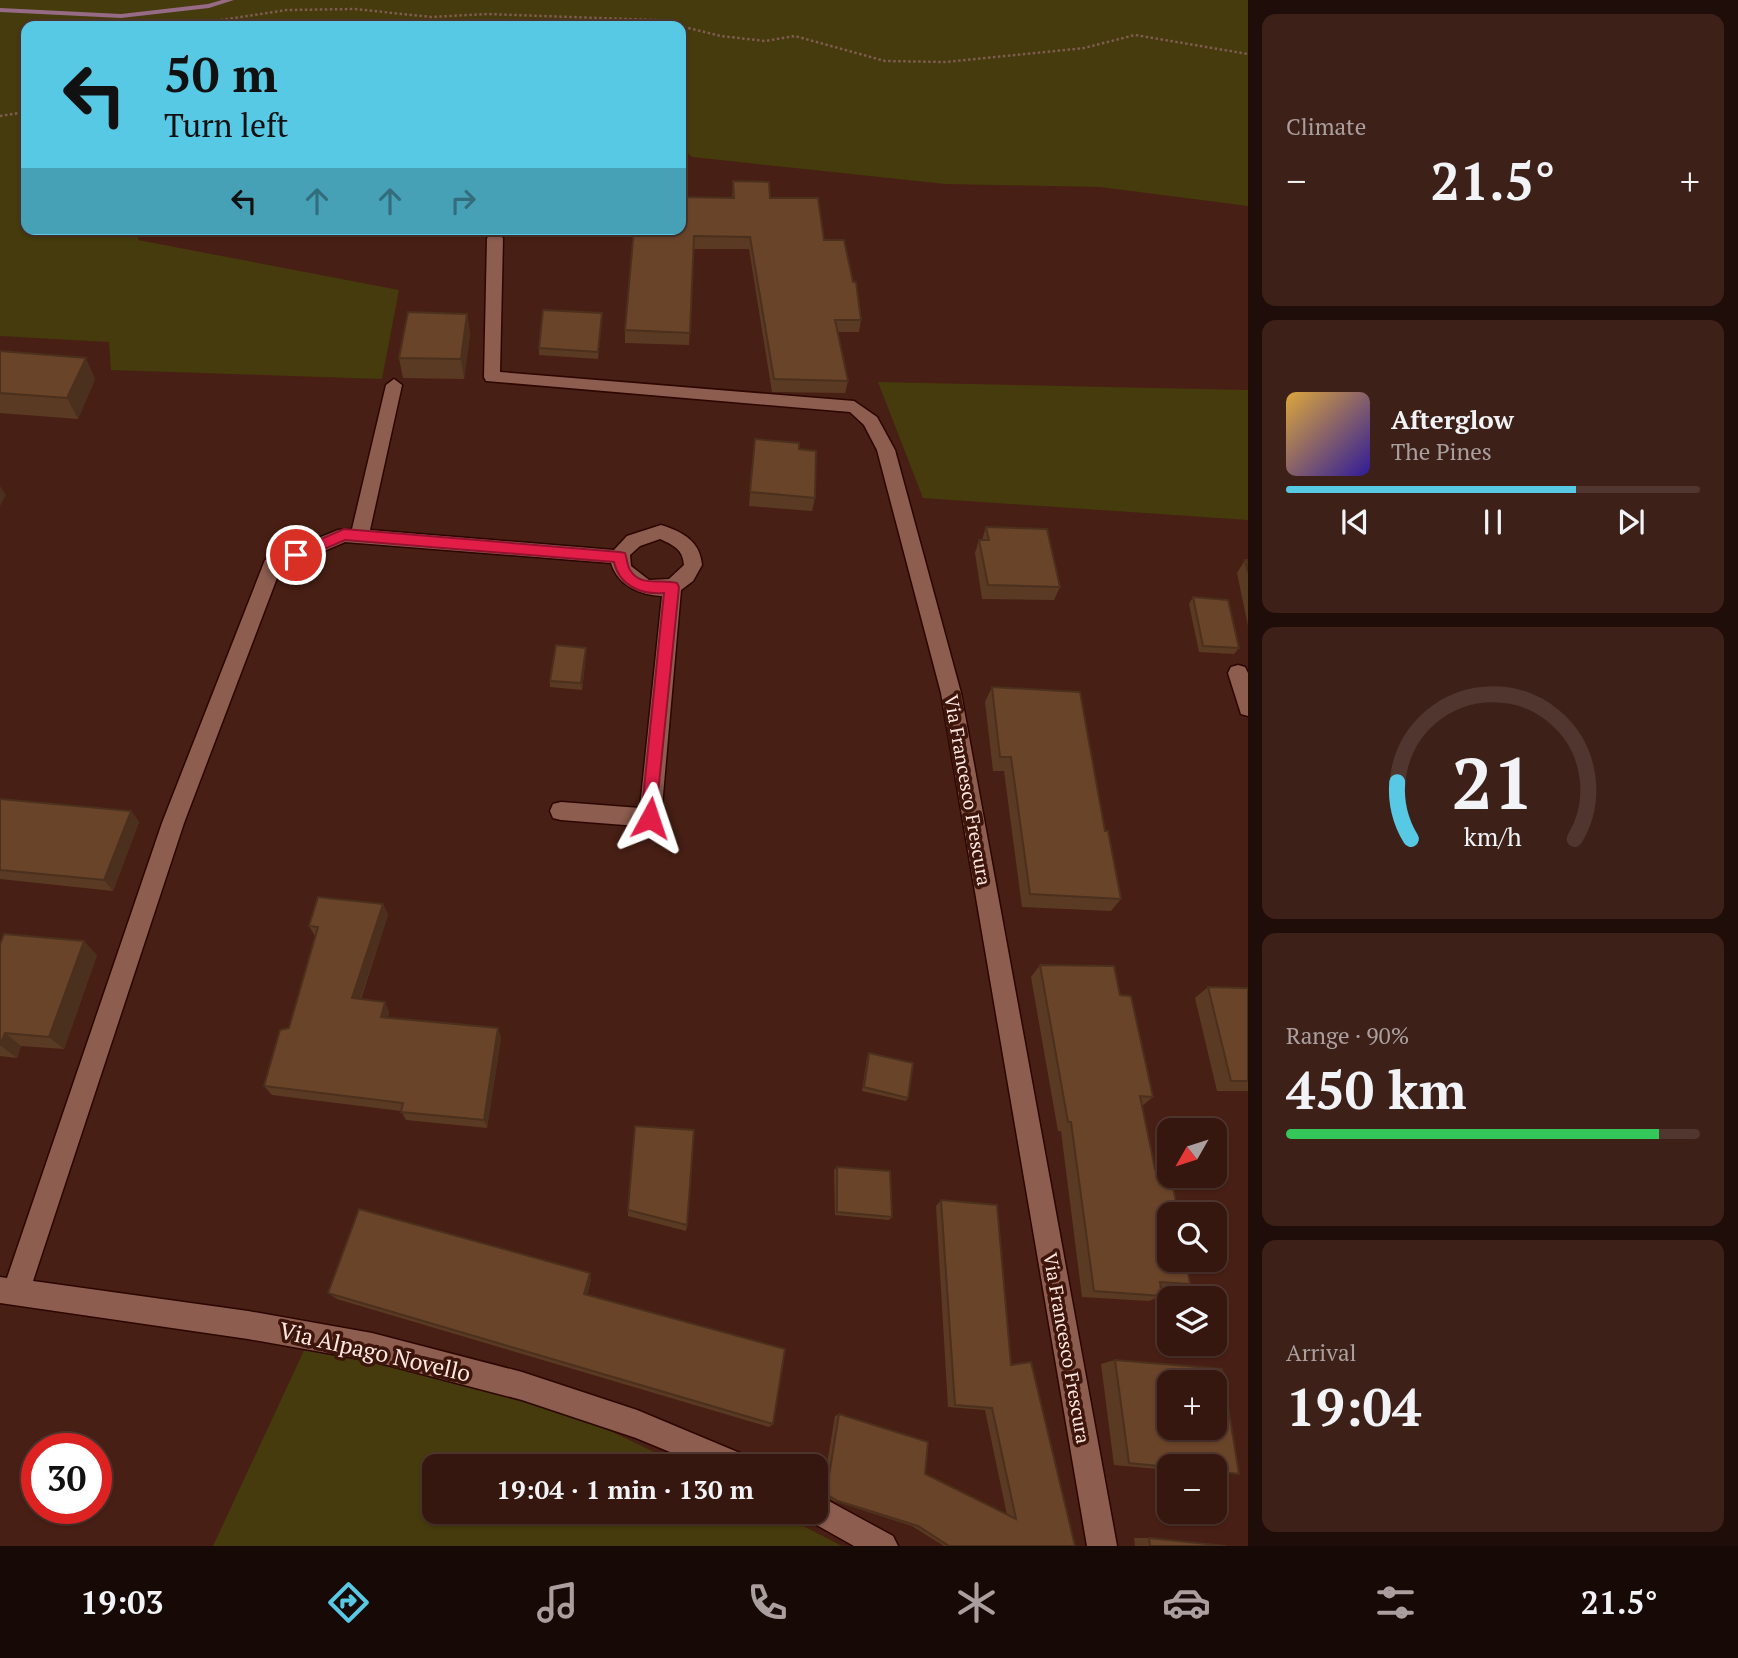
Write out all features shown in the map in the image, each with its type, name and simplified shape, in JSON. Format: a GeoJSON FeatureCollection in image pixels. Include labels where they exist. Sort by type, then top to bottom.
{"type":"FeatureCollection","features":[{"type":"Feature","properties":{"kind":"street","name":"Via Francesco Frescura"},"geometry":{"type":"LineString","coordinates":[[495,238],[492,377],[854,407],[871,421],[886,450],[951,693],[1101,1546]]}},
{"type":"Feature","properties":{"kind":"street"},"geometry":{"type":"LineString","coordinates":[[359,536],[394,384]]}},
{"type":"Feature","properties":{"kind":"street"},"geometry":{"type":"LineString","coordinates":[[661,532],[679,538],[692,549],[695,564],[688,578],[672,587],[653,589],[635,583],[623,572],[620,557],[627,544],[642,535],[661,532]]}},
{"type":"Feature","properties":{"kind":"street"},"geometry":{"type":"LineString","coordinates":[[8,1291],[173,823],[272,565],[344,535],[620,557]]}},
{"type":"Feature","properties":{"kind":"street"},"geometry":{"type":"LineString","coordinates":[[561,811],[650,818],[672,587]]}},
{"type":"Feature","properties":{"kind":"street"},"geometry":{"type":"LineString","coordinates":[[1238,673],[1248,708]]}},
{"type":"Feature","properties":{"kind":"street","name":"Via Alpago Novello"},"geometry":{"type":"LineString","coordinates":[[8,1291],[248,1325],[372,1347],[522,1386],[637,1424],[708,1454]]}},
{"type":"Feature","properties":{"kind":"street"},"geometry":{"type":"LineString","coordinates":[[828,1516],[883,1546]]}},
{"type":"Feature","properties":{"kind":"path"},"geometry":{"type":"LineString","coordinates":[[214,21],[287,10],[355,9],[431,17],[487,14],[659,21]]}},
{"type":"Feature","properties":{"kind":"path"},"geometry":{"type":"LineString","coordinates":[[686,28],[721,36],[765,41],[795,36],[885,61],[945,62],[1072,49],[1135,35],[1248,54]]}},
{"type":"Feature","properties":{"kind":"path"},"geometry":{"type":"LineString","coordinates":[[0,116],[21,113]]}},
{"type":"Feature","properties":{"kind":"shaded area"},"geometry":{"type":"Polygon","coordinates":[[[0,0],[1248,0],[1248,206],[1100,187],[945,184],[692,157],[686,152],[686,21],[21,21],[21,235],[139,235],[138,240],[399,290],[382,379],[111,370],[109,342],[0,336],[0,0]]]}},
{"type":"Feature","properties":{"kind":"shaded area"},"geometry":{"type":"Polygon","coordinates":[[[878,382],[1248,390],[1248,520],[923,498],[878,382]]]}},
{"type":"Feature","properties":{"kind":"shaded area"},"geometry":{"type":"Polygon","coordinates":[[[314,1329],[594,1423],[658,1454],[422,1454],[422,1524],[799,1524],[842,1546],[213,1546],[314,1329]]]}},
{"type":"Feature","properties":{"kind":"building"},"geometry":{"type":"Polygon","coordinates":[[[733,181],[769,182],[770,198],[818,198],[824,240],[844,240],[853,282],[856,282],[861,320],[835,320],[848,381],[774,379],[750,237],[694,236],[690,333],[625,330],[633,235],[686,235],[686,197],[734,198],[733,181]]]}},
{"type":"Feature","properties":{"kind":"building"},"geometry":{"type":"Polygon","coordinates":[[[543,310],[602,313],[598,352],[539,348],[543,310]]]}},
{"type":"Feature","properties":{"kind":"building"},"geometry":{"type":"Polygon","coordinates":[[[408,312],[467,314],[461,359],[399,358],[408,312]]]}},
{"type":"Feature","properties":{"kind":"building"},"geometry":{"type":"Polygon","coordinates":[[[0,351],[86,358],[67,398],[0,393],[0,351]]]}},
{"type":"Feature","properties":{"kind":"building"},"geometry":{"type":"Polygon","coordinates":[[[755,439],[799,443],[799,449],[816,451],[815,498],[750,492],[755,439]]]}},
{"type":"Feature","properties":{"kind":"building"},"geometry":{"type":"Polygon","coordinates":[[[986,527],[1047,529],[1060,587],[988,585],[979,540],[989,540],[986,527]]]}},
{"type":"Feature","properties":{"kind":"building"},"geometry":{"type":"Polygon","coordinates":[[[1193,597],[1228,600],[1239,648],[1203,646],[1193,597]]]}},
{"type":"Feature","properties":{"kind":"building"},"geometry":{"type":"Polygon","coordinates":[[[556,645],[586,648],[581,683],[550,681],[556,645]]]}},
{"type":"Feature","properties":{"kind":"building"},"geometry":{"type":"Polygon","coordinates":[[[992,687],[1080,692],[1105,831],[1108,831],[1121,899],[1030,894],[1011,757],[1000,757],[992,687]]]}},
{"type":"Feature","properties":{"kind":"building"},"geometry":{"type":"Polygon","coordinates":[[[0,799],[131,811],[104,880],[0,870],[0,799]]]}},
{"type":"Feature","properties":{"kind":"building"},"geometry":{"type":"Polygon","coordinates":[[[318,897],[383,904],[352,998],[385,1002],[381,1017],[498,1028],[484,1120],[401,1112],[403,1103],[264,1086],[280,1030],[289,1028],[318,927],[309,926],[318,897]]]}},
{"type":"Feature","properties":{"kind":"building"},"geometry":{"type":"Polygon","coordinates":[[[4,934],[84,941],[49,1037],[5,1033],[0,1045],[0,945],[4,934]]]}},
{"type":"Feature","properties":{"kind":"building"},"geometry":{"type":"Polygon","coordinates":[[[1040,965],[1114,966],[1120,995],[1131,996],[1153,1097],[1140,1096],[1157,1169],[1157,1188],[1173,1188],[1176,1202],[1157,1202],[1157,1272],[1188,1272],[1190,1284],[1160,1282],[1157,1296],[1094,1291],[1071,1122],[1068,1122],[1040,965]]]}},
{"type":"Feature","properties":{"kind":"building"},"geometry":{"type":"Polygon","coordinates":[[[1208,987],[1248,988],[1248,1081],[1231,1081],[1208,987]]]}},
{"type":"Feature","properties":{"kind":"building"},"geometry":{"type":"Polygon","coordinates":[[[869,1053],[913,1063],[908,1098],[864,1087],[869,1053]]]}},
{"type":"Feature","properties":{"kind":"building"},"geometry":{"type":"Polygon","coordinates":[[[635,1126],[694,1130],[687,1225],[628,1210],[635,1126]]]}},
{"type":"Feature","properties":{"kind":"building"},"geometry":{"type":"Polygon","coordinates":[[[837,1167],[890,1171],[892,1217],[837,1212],[837,1167]]]}},
{"type":"Feature","properties":{"kind":"building"},"geometry":{"type":"Polygon","coordinates":[[[941,1200],[997,1205],[1011,1365],[1031,1362],[1075,1546],[949,1546],[918,1526],[838,1501],[828,1495],[839,1414],[928,1442],[925,1474],[1016,1519],[992,1408],[955,1405],[941,1200]]]}},
{"type":"Feature","properties":{"kind":"building"},"geometry":{"type":"Polygon","coordinates":[[[359,1209],[590,1273],[584,1294],[785,1349],[773,1424],[328,1293],[359,1209]]]}},
{"type":"Feature","properties":{"kind":"building"},"geometry":{"type":"Polygon","coordinates":[[[1115,1360],[1222,1369],[1157,1370],[1157,1440],[1227,1440],[1227,1400],[1239,1474],[1227,1473],[1227,1454],[1157,1454],[1157,1466],[1129,1463],[1115,1360]]]}},
{"type":"Feature","properties":{"kind":"building"},"geometry":{"type":"Polygon","coordinates":[[[1149,1538],[1226,1546],[1150,1546],[1149,1538]]]}},
{"type":"Feature","properties":{"kind":"waterway"},"geometry":{"type":"LineString","coordinates":[[0,10],[121,16],[209,6],[230,0]]}},
{"type":"Feature","properties":{"kind":"route"},"geometry":{"type":"LineString","coordinates":[[296,555],[344,535],[620,557],[623,572],[635,583],[653,589],[672,587],[650,818]]}}]}
